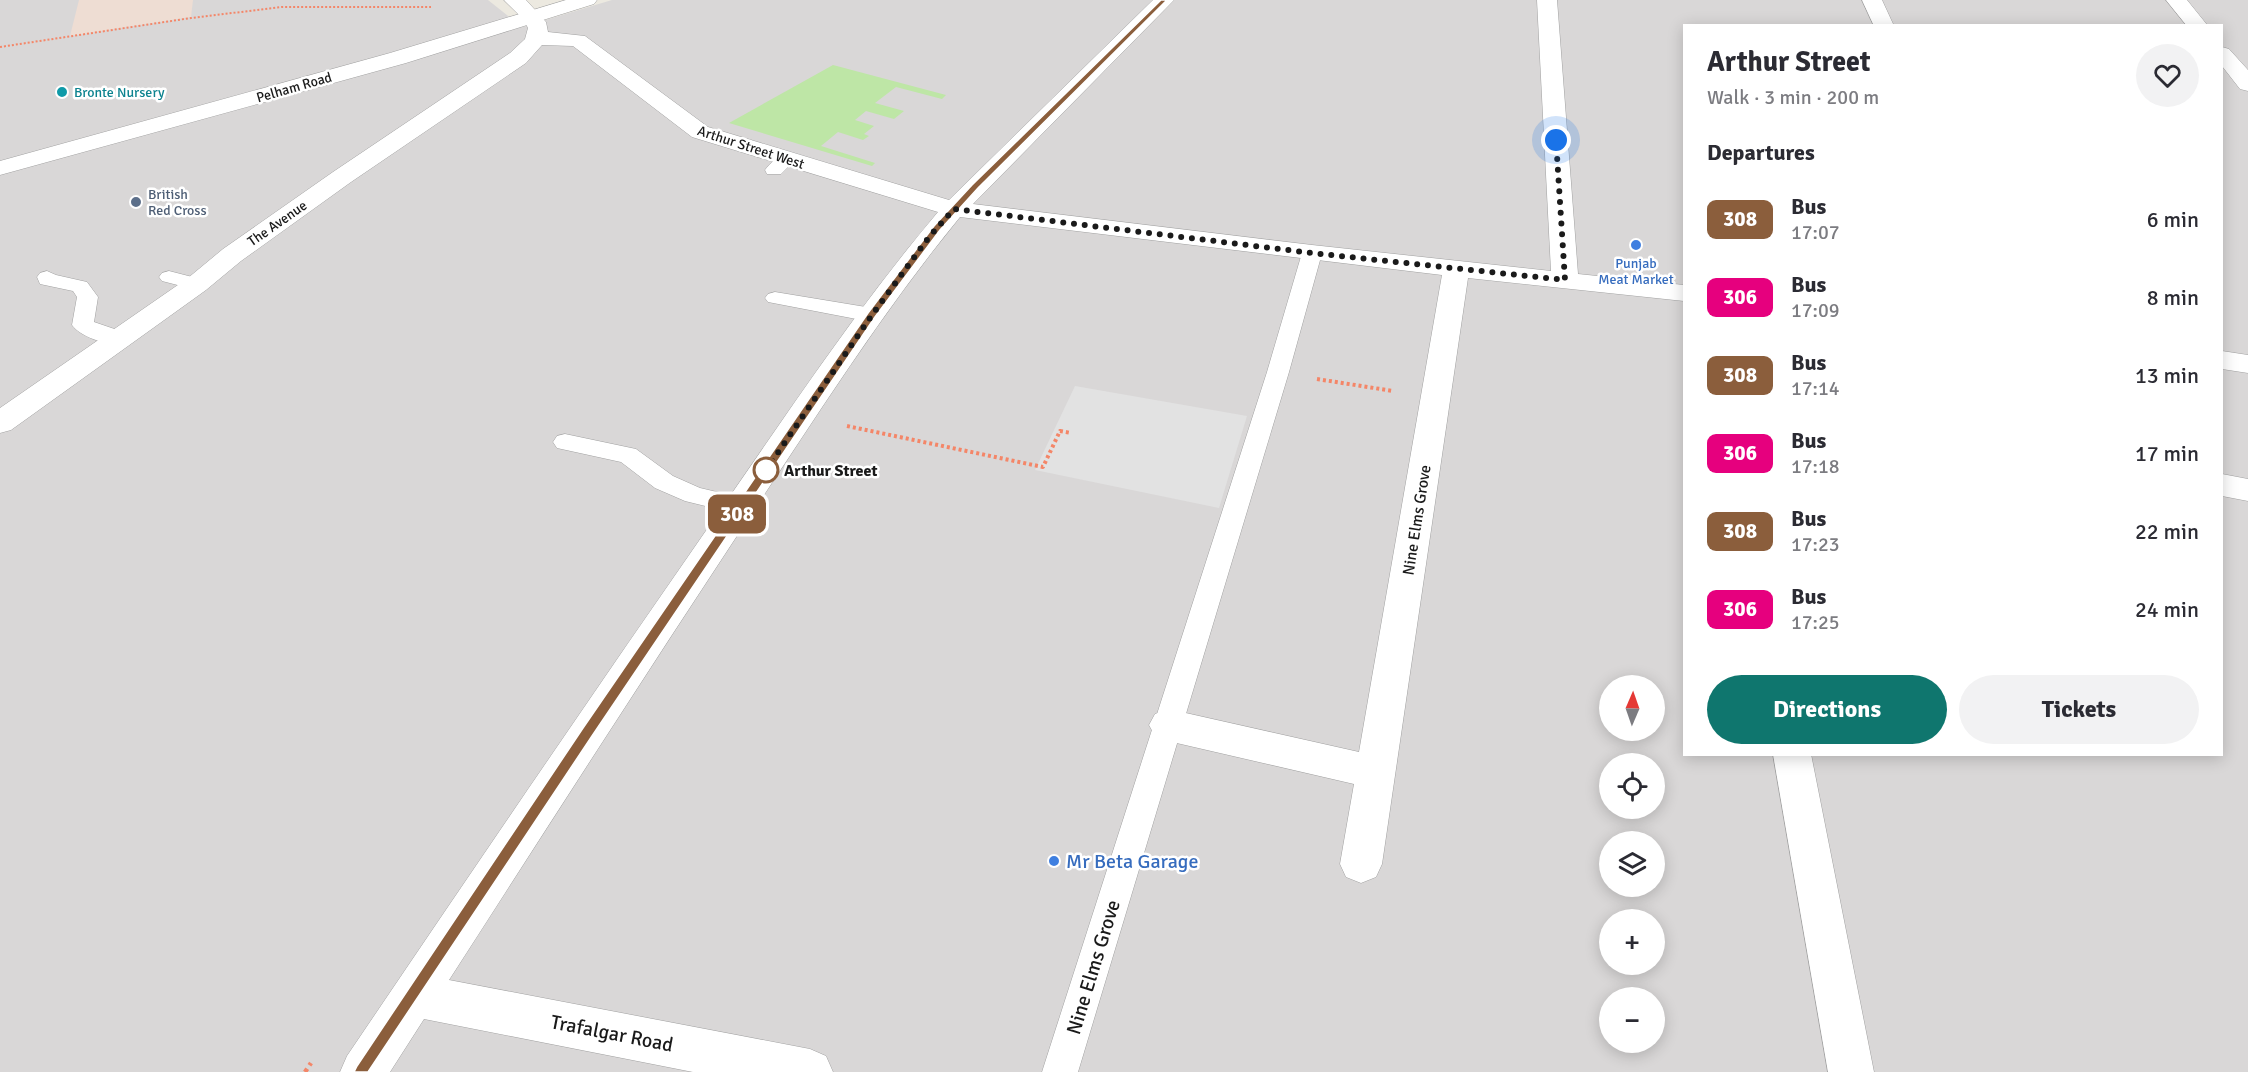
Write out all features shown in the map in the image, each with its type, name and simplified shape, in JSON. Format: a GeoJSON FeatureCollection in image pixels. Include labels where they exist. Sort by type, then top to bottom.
{"type":"FeatureCollection","features":[{"type":"Feature","properties":{"kind":"street"},"geometry":{"type":"LineString","coordinates":[[514,0],[535,28]]}},
{"type":"Feature","properties":{"kind":"street","name":"Pelham Road"},"geometry":{"type":"LineString","coordinates":[[0,168],[376,64],[535,28],[585,0]]}},
{"type":"Feature","properties":{"kind":"street"},"geometry":{"type":"LineString","coordinates":[[363,1072],[581,742],[801,417],[918,251],[954,209],[1164,0]]}},
{"type":"Feature","properties":{"kind":"street"},"geometry":{"type":"LineString","coordinates":[[1547,0],[1565,280]]}},
{"type":"Feature","properties":{"kind":"street"},"geometry":{"type":"LineString","coordinates":[[1862,0],[1872,0],[1883,24]]}},
{"type":"Feature","properties":{"kind":"street"},"geometry":{"type":"LineString","coordinates":[[2176,0],[2196,24]]}},
{"type":"Feature","properties":{"kind":"street","name":"Arthur Street West"},"geometry":{"type":"LineString","coordinates":[[535,28],[578,40],[700,132],[780,165],[954,209]]}},
{"type":"Feature","properties":{"kind":"street","name":"The Avenue"},"geometry":{"type":"LineString","coordinates":[[0,423],[197,284],[232,255],[507,67],[528,49],[535,28]]}},
{"type":"Feature","properties":{"kind":"street"},"geometry":{"type":"LineString","coordinates":[[2223,54],[2248,84]]}},
{"type":"Feature","properties":{"kind":"street"},"geometry":{"type":"LineString","coordinates":[[954,209],[1312,253],[1683,292]]}},
{"type":"Feature","properties":{"kind":"street","name":"Nine Elms Grove"},"geometry":{"type":"LineString","coordinates":[[1361,864],[1456,268]]}},
{"type":"Feature","properties":{"kind":"street"},"geometry":{"type":"LineString","coordinates":[[2223,360],[2248,364]]}},
{"type":"Feature","properties":{"kind":"street"},"geometry":{"type":"LineString","coordinates":[[2223,485],[2248,490]]}},
{"type":"Feature","properties":{"kind":"street"},"geometry":{"type":"LineString","coordinates":[[1168,725],[1376,772]]}},
{"type":"Feature","properties":{"kind":"street"},"geometry":{"type":"LineString","coordinates":[[1792,756],[1851,1072]]}},
{"type":"Feature","properties":{"kind":"street","name":"Trafalgar Road"},"geometry":{"type":"LineString","coordinates":[[414,994],[810,1072]]}},
{"type":"Feature","properties":{"kind":"lane","name":"Nine Elms Grove"},"geometry":{"type":"LineString","coordinates":[[1060,1072],[1278,372],[1312,253]]}},
{"type":"Feature","properties":{"kind":"lane"},"geometry":{"type":"LineString","coordinates":[[47,277],[47,280],[80,286],[89,298],[82,325],[120,339]]}},
{"type":"Feature","properties":{"kind":"lane"},"geometry":{"type":"LineString","coordinates":[[169,277],[197,284]]}},
{"type":"Feature","properties":{"kind":"lane"},"geometry":{"type":"LineString","coordinates":[[775,298],[872,315]]}},
{"type":"Feature","properties":{"kind":"lane"},"geometry":{"type":"LineString","coordinates":[[565,442],[628,455],[664,482],[694,495],[742,506]]}},
{"type":"Feature","properties":{"kind":"path"},"geometry":{"type":"LineString","coordinates":[[0,47],[191,18],[282,7],[434,7]]}},
{"type":"Feature","properties":{"kind":"path"},"geometry":{"type":"LineString","coordinates":[[1278,372],[1436,398]]}},
{"type":"Feature","properties":{"kind":"path"},"geometry":{"type":"LineString","coordinates":[[801,417],[1043,467],[1060,431],[1071,433]]}},
{"type":"Feature","properties":{"kind":"path"},"geometry":{"type":"LineString","coordinates":[[305,1072],[317,1054]]}},
{"type":"Feature","properties":{"kind":"shaded area"},"geometry":{"type":"Polygon","coordinates":[[[0,0],[488,0],[522,27],[612,0],[2248,0],[2248,1072],[0,1072],[0,0]]]}},
{"type":"Feature","properties":{"kind":"shaded area"},"geometry":{"type":"Polygon","coordinates":[[[79,0],[193,0],[191,17],[70,36],[79,0]]]}},
{"type":"Feature","properties":{"kind":"shaded area"},"geometry":{"type":"Polygon","coordinates":[[[1075,386],[1247,416],[1219,508],[1035,470],[1075,386]]]}},
{"type":"Feature","properties":{"kind":"green space"},"geometry":{"type":"Polygon","coordinates":[[[833,65],[946,95],[942,99],[896,87],[875,103],[904,111],[894,119],[866,111],[855,120],[874,126],[864,134],[869,136],[863,140],[838,132],[821,146],[875,163],[872,166],[729,123],[833,65]]]}},
{"type":"Feature","properties":{"kind":"bus line","name":"308"},"geometry":{"type":"LineString","coordinates":[[363,1072],[587,732],[801,417],[913,258],[975,187],[1132,29],[1164,0]]}},
{"type":"Feature","properties":{"kind":"place","name":"Bronte Nursery"},"geometry":{"type":"Point","coordinates":[62,92]}},
{"type":"Feature","properties":{"kind":"place","name":"British Red Cross"},"geometry":{"type":"Point","coordinates":[136,202]}},
{"type":"Feature","properties":{"kind":"place","name":"Punjab Meat Market"},"geometry":{"type":"Point","coordinates":[1636,245]}},
{"type":"Feature","properties":{"kind":"place","name":"Arthur Street"},"geometry":{"type":"Point","coordinates":[766,470]}},
{"type":"Feature","properties":{"kind":"place","name":"Mr Beta Garage"},"geometry":{"type":"Point","coordinates":[1054,861]}},
{"type":"Feature","properties":{"kind":"route"},"geometry":{"type":"LineString","coordinates":[[766,470],[913,258],[954,209],[1312,253],[1565,280],[1556,140]]}}]}
